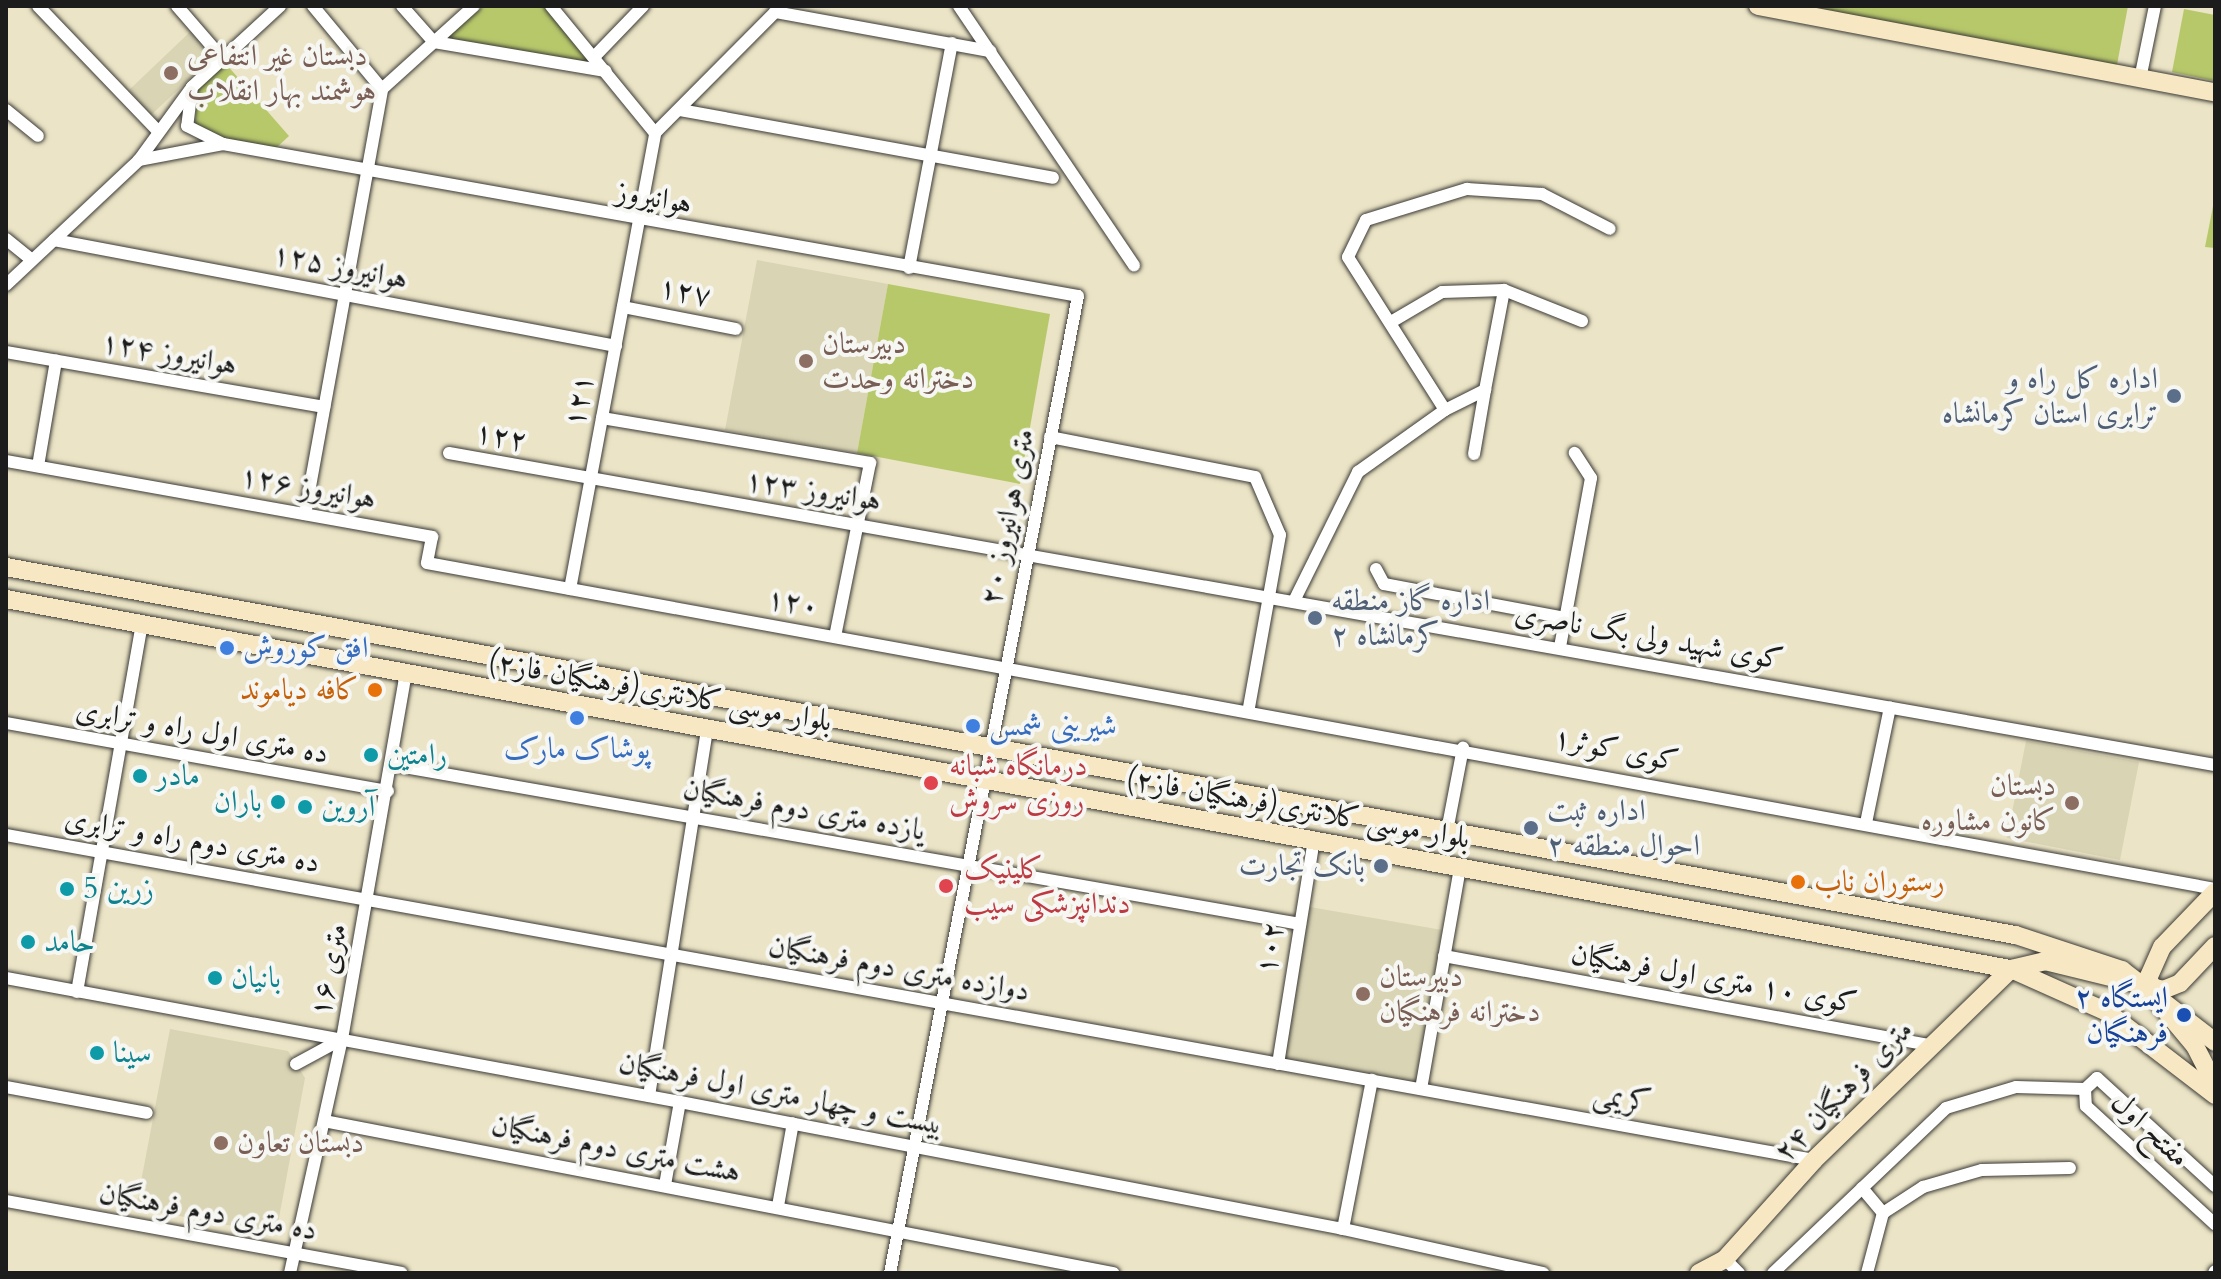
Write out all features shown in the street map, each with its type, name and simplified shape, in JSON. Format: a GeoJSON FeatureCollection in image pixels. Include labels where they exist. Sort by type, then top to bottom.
{"type":"FeatureCollection","features":[{"type":"Feature","properties":{"kind":"main road"},"geometry":{"type":"LineString","coordinates":[[1758,6],[2215,92]]}},
{"type":"Feature","properties":{"kind":"main road","name":"بلوار موسی کلانتری(فرهنگیان فاز۲)"},"geometry":{"type":"LineString","coordinates":[[6,567],[2016,935],[2080,953],[2122,970],[2215,1042]]}},
{"type":"Feature","properties":{"kind":"main road","name":"بلوار موسی کلانتری(فرهنگیان فاز۲)"},"geometry":{"type":"LineString","coordinates":[[6,599],[2011,969],[2107,1012],[2215,1095]]}},
{"type":"Feature","properties":{"kind":"main road"},"geometry":{"type":"LineString","coordinates":[[2215,890],[2162,947],[2149,970],[2151,990],[2195,1046],[2215,1085]]}},
{"type":"Feature","properties":{"kind":"main road"},"geometry":{"type":"LineString","coordinates":[[2011,969],[2045,961],[2151,990],[2172,989],[2213,953]]}},
{"type":"Feature","properties":{"kind":"main road","name":"۲۴ متری فرهنگیان"},"geometry":{"type":"LineString","coordinates":[[1699,1273],[1724,1266],[1814,1160],[1927,1045],[2011,969]]}},
{"type":"Feature","properties":{"kind":"street"},"geometry":{"type":"LineString","coordinates":[[38,6],[158,131]]}},
{"type":"Feature","properties":{"kind":"street"},"geometry":{"type":"LineString","coordinates":[[177,6],[222,58]]}},
{"type":"Feature","properties":{"kind":"street"},"geometry":{"type":"LineString","coordinates":[[6,285],[139,160],[192,87],[280,6]]}},
{"type":"Feature","properties":{"kind":"street"},"geometry":{"type":"LineString","coordinates":[[313,6],[382,89]]}},
{"type":"Feature","properties":{"kind":"street"},"geometry":{"type":"LineString","coordinates":[[402,6],[434,42],[606,71]]}},
{"type":"Feature","properties":{"kind":"street"},"geometry":{"type":"LineString","coordinates":[[305,514],[382,89],[474,6]]}},
{"type":"Feature","properties":{"kind":"street"},"geometry":{"type":"LineString","coordinates":[[551,6],[655,133],[778,9],[990,51]]}},
{"type":"Feature","properties":{"kind":"street"},"geometry":{"type":"LineString","coordinates":[[594,57],[643,6]]}},
{"type":"Feature","properties":{"kind":"street"},"geometry":{"type":"LineString","coordinates":[[959,6],[1134,265]]}},
{"type":"Feature","properties":{"kind":"street"},"geometry":{"type":"LineString","coordinates":[[2140,79],[2155,6]]}},
{"type":"Feature","properties":{"kind":"street"},"geometry":{"type":"LineString","coordinates":[[909,268],[952,43]]}},
{"type":"Feature","properties":{"kind":"street"},"geometry":{"type":"LineString","coordinates":[[192,87],[187,126],[223,144]]}},
{"type":"Feature","properties":{"kind":"street"},"geometry":{"type":"LineString","coordinates":[[6,110],[38,136]]}},
{"type":"Feature","properties":{"kind":"street"},"geometry":{"type":"LineString","coordinates":[[680,110],[1053,178]]}},
{"type":"Feature","properties":{"kind":"street","name":"۱۲۱"},"geometry":{"type":"LineString","coordinates":[[570,589],[655,133]]}},
{"type":"Feature","properties":{"kind":"street"},"geometry":{"type":"LineString","coordinates":[[139,160],[223,144]]}},
{"type":"Feature","properties":{"kind":"street","name":"هوانیروز"},"geometry":{"type":"LineString","coordinates":[[223,144],[639,222],[1078,296]]}},
{"type":"Feature","properties":{"kind":"street"},"geometry":{"type":"LineString","coordinates":[[1445,410],[1348,257],[1366,220],[1467,189],[1542,194],[1610,229]]}},
{"type":"Feature","properties":{"kind":"street"},"geometry":{"type":"LineString","coordinates":[[6,239],[32,260]]}},
{"type":"Feature","properties":{"kind":"street","name":"هوانیروز ۱۲۵"},"geometry":{"type":"LineString","coordinates":[[54,240],[616,346]]}},
{"type":"Feature","properties":{"kind":"street"},"geometry":{"type":"LineString","coordinates":[[1391,322],[1442,292],[1504,290],[1582,321]]}},
{"type":"Feature","properties":{"kind":"street"},"geometry":{"type":"LineString","coordinates":[[1474,454],[1504,290]]}},
{"type":"Feature","properties":{"kind":"street","name":"۲۰ متری هوانیروز"},"geometry":{"type":"LineString","coordinates":[[890,1273],[965,864],[991,747],[1078,296]]}},
{"type":"Feature","properties":{"kind":"street","name":"۱۲۷"},"geometry":{"type":"LineString","coordinates":[[623,307],[736,329]]}},
{"type":"Feature","properties":{"kind":"street","name":"هوانیروز ۱۲۴"},"geometry":{"type":"LineString","coordinates":[[6,352],[324,407]]}},
{"type":"Feature","properties":{"kind":"street"},"geometry":{"type":"LineString","coordinates":[[38,466],[56,361]]}},
{"type":"Feature","properties":{"kind":"street"},"geometry":{"type":"LineString","coordinates":[[1295,599],[1358,472],[1445,410],[1485,390]]}},
{"type":"Feature","properties":{"kind":"street","name":"۱۲۳ هوانیروز"},"geometry":{"type":"LineString","coordinates":[[602,418],[870,463],[858,525]]}},
{"type":"Feature","properties":{"kind":"street"},"geometry":{"type":"LineString","coordinates":[[1050,437],[1255,477],[1280,535],[1248,712]]}},
{"type":"Feature","properties":{"kind":"street","name":"۱۲۲"},"geometry":{"type":"LineString","coordinates":[[449,453],[591,480]]}},
{"type":"Feature","properties":{"kind":"street"},"geometry":{"type":"LineString","coordinates":[[1560,647],[1591,478],[1575,453]]}},
{"type":"Feature","properties":{"kind":"street","name":"هوانیروز ۱۲۶"},"geometry":{"type":"LineString","coordinates":[[6,461],[432,537],[427,563],[570,589]]}},
{"type":"Feature","properties":{"kind":"street","name":"۱۲۳ هوانیروز"},"geometry":{"type":"LineString","coordinates":[[591,480],[1027,553]]}},
{"type":"Feature","properties":{"kind":"street"},"geometry":{"type":"LineString","coordinates":[[835,637],[858,525]]}},
{"type":"Feature","properties":{"kind":"street","name":"کوی شهید ولی بگ ناصری"},"geometry":{"type":"LineString","coordinates":[[1027,553],[2215,765]]}},
{"type":"Feature","properties":{"kind":"street"},"geometry":{"type":"LineString","coordinates":[[1376,569],[1384,584],[1565,618]]}},
{"type":"Feature","properties":{"kind":"street","name":"۱۲۰"},"geometry":{"type":"LineString","coordinates":[[570,589],[1006,668]]}},
{"type":"Feature","properties":{"kind":"street"},"geometry":{"type":"LineString","coordinates":[[77,992],[142,623]]}},
{"type":"Feature","properties":{"kind":"street","name":"کوی کوثر۱"},"geometry":{"type":"LineString","coordinates":[[1006,668],[1463,748],[2215,890]]}},
{"type":"Feature","properties":{"kind":"street","name":"۱۶ متری"},"geometry":{"type":"LineString","coordinates":[[290,1273],[342,1039],[393,765],[406,674]]}},
{"type":"Feature","properties":{"kind":"street"},"geometry":{"type":"LineString","coordinates":[[1866,823],[1890,707]]}},
{"type":"Feature","properties":{"kind":"street","name":"ده متری اول راه و ترابری"},"geometry":{"type":"LineString","coordinates":[[6,723],[388,791]]}},
{"type":"Feature","properties":{"kind":"street"},"geometry":{"type":"LineString","coordinates":[[649,1096],[696,818],[707,729]]}},
{"type":"Feature","properties":{"kind":"street"},"geometry":{"type":"LineString","coordinates":[[1447,831],[1463,748]]}},
{"type":"Feature","properties":{"kind":"street","name":"یازده متری دوم فرهنگیان"},"geometry":{"type":"LineString","coordinates":[[393,765],[1300,924]]}},
{"type":"Feature","properties":{"kind":"street","name":"ده متری دوم راه و ترابری"},"geometry":{"type":"LineString","coordinates":[[6,835],[369,898]]}},
{"type":"Feature","properties":{"kind":"street","name":"۱۰۲"},"geometry":{"type":"LineString","coordinates":[[1278,1064],[1314,840]]}},
{"type":"Feature","properties":{"kind":"street"},"geometry":{"type":"LineString","coordinates":[[1421,1089],[1460,867]]}},
{"type":"Feature","properties":{"kind":"street","name":"دوازده متری دوم فرهنگیان"},"geometry":{"type":"LineString","coordinates":[[369,898],[1421,1089]]}},
{"type":"Feature","properties":{"kind":"street","name":"کوی ۱۰ متری اول فرهنگیان"},"geometry":{"type":"LineString","coordinates":[[1444,956],[1927,1045]]}},
{"type":"Feature","properties":{"kind":"street","name":"بیست و چهار متری اول فرهنگیان"},"geometry":{"type":"LineString","coordinates":[[6,978],[793,1123],[1343,1229],[1543,1273]]}},
{"type":"Feature","properties":{"kind":"street"},"geometry":{"type":"LineString","coordinates":[[296,1064],[342,1039]]}},
{"type":"Feature","properties":{"kind":"street","name":"مفتح اول"},"geometry":{"type":"LineString","coordinates":[[2215,1186],[2097,1078],[2085,1089],[2086,1106],[2215,1224]]}},
{"type":"Feature","properties":{"kind":"street"},"geometry":{"type":"LineString","coordinates":[[1343,1229],[1372,1080]]}},
{"type":"Feature","properties":{"kind":"street"},"geometry":{"type":"LineString","coordinates":[[6,1087],[147,1113]]}},
{"type":"Feature","properties":{"kind":"street"},"geometry":{"type":"LineString","coordinates":[[1773,1273],[1946,1108],[2016,1087],[2085,1089]]}},
{"type":"Feature","properties":{"kind":"street","name":"کریمی"},"geometry":{"type":"LineString","coordinates":[[1421,1089],[1814,1160]]}},
{"type":"Feature","properties":{"kind":"street"},"geometry":{"type":"LineString","coordinates":[[665,1185],[680,1102]]}},
{"type":"Feature","properties":{"kind":"street","name":"هشت متری دوم فرهنگیان"},"geometry":{"type":"LineString","coordinates":[[324,1121],[898,1229],[1113,1273]]}},
{"type":"Feature","properties":{"kind":"street"},"geometry":{"type":"LineString","coordinates":[[778,1206],[793,1123]]}},
{"type":"Feature","properties":{"kind":"street"},"geometry":{"type":"LineString","coordinates":[[1867,1273],[1883,1213],[1923,1187],[1982,1170],[2070,1168]]}},
{"type":"Feature","properties":{"kind":"street"},"geometry":{"type":"LineString","coordinates":[[1862,1188],[1883,1213]]}},
{"type":"Feature","properties":{"kind":"street","name":"ده متری دوم فرهنگیان"},"geometry":{"type":"LineString","coordinates":[[6,1201],[401,1273]]}},
{"type":"Feature","properties":{"kind":"street"},"geometry":{"type":"LineString","coordinates":[[1724,1266],[1739,1273]]}},
{"type":"Feature","properties":{"kind":"shaded area","name":"دبستان غیر انتفاعی هوشمند بهار انقلاب"},"geometry":{"type":"Polygon","coordinates":[[[191,31],[215,55],[151,115],[128,91],[191,31]]]}},
{"type":"Feature","properties":{"kind":"shaded area","name":"دبیرستان دخترانه وحدت"},"geometry":{"type":"Polygon","coordinates":[[[757,260],[888,284],[857,453],[725,430],[757,260]]]}},
{"type":"Feature","properties":{"kind":"shaded area","name":"دبستان کانون مشاوره"},"geometry":{"type":"Polygon","coordinates":[[[2026,741],[2139,762],[2120,860],[2007,838],[2026,741]]]}},
{"type":"Feature","properties":{"kind":"shaded area","name":"دبیرستان دخترانه فرهنگیان"},"geometry":{"type":"Polygon","coordinates":[[[1310,907],[1442,930],[1416,1083],[1283,1058],[1310,907]]]}},
{"type":"Feature","properties":{"kind":"shaded area","name":"دبستان تعاون"},"geometry":{"type":"Polygon","coordinates":[[[170,1029],[288,1051],[305,1078],[276,1234],[136,1208],[170,1029]]]}},
{"type":"Feature","properties":{"kind":"green space"},"geometry":{"type":"Polygon","coordinates":[[[484,6],[545,6],[593,64],[445,39],[484,6]]]}},
{"type":"Feature","properties":{"kind":"green space"},"geometry":{"type":"Polygon","coordinates":[[[1788,6],[2128,6],[2116,70],[1788,6]]]}},
{"type":"Feature","properties":{"kind":"green space"},"geometry":{"type":"Polygon","coordinates":[[[2184,9],[2215,15],[2215,81],[2172,72],[2184,9]]]}},
{"type":"Feature","properties":{"kind":"green space"},"geometry":{"type":"Polygon","coordinates":[[[226,64],[289,136],[276,148],[223,139],[195,124],[197,90],[226,64]]]}},
{"type":"Feature","properties":{"kind":"green space"},"geometry":{"type":"Polygon","coordinates":[[[2215,196],[2215,248],[2205,247],[2215,196]]]}},
{"type":"Feature","properties":{"kind":"green space"},"geometry":{"type":"Polygon","coordinates":[[[888,284],[1050,314],[1020,484],[857,453],[888,284]]]}},
{"type":"Feature","properties":{"kind":"place","name":"دبستان غیر انتفاعی هوشمند بهار انقلاب"},"geometry":{"type":"Point","coordinates":[171,73]}},
{"type":"Feature","properties":{"kind":"place","name":"دبیرستان دخترانه وحدت"},"geometry":{"type":"Point","coordinates":[806,361]}},
{"type":"Feature","properties":{"kind":"place","name":"اداره کل راه و ترابری استان کرمانشاه"},"geometry":{"type":"Point","coordinates":[2174,396]}},
{"type":"Feature","properties":{"kind":"place","name":"اداره گاز منطقه ۲ کرمانشاه"},"geometry":{"type":"Point","coordinates":[1315,618]}},
{"type":"Feature","properties":{"kind":"place","name":"افق کوروش"},"geometry":{"type":"Point","coordinates":[227,648]}},
{"type":"Feature","properties":{"kind":"place","name":"کافه دیاموند"},"geometry":{"type":"Point","coordinates":[375,690]}},
{"type":"Feature","properties":{"kind":"place","name":"پوشاک مارک"},"geometry":{"type":"Point","coordinates":[577,718]}},
{"type":"Feature","properties":{"kind":"place","name":"شیرینی شمس"},"geometry":{"type":"Point","coordinates":[973,726]}},
{"type":"Feature","properties":{"kind":"place","name":"رامتین"},"geometry":{"type":"Point","coordinates":[371,755]}},
{"type":"Feature","properties":{"kind":"place","name":"مادر"},"geometry":{"type":"Point","coordinates":[140,776]}},
{"type":"Feature","properties":{"kind":"place","name":"درمانگاه شبانه روزی سروش"},"geometry":{"type":"Point","coordinates":[931,783]}},
{"type":"Feature","properties":{"kind":"place","name":"باران"},"geometry":{"type":"Point","coordinates":[278,802]}},
{"type":"Feature","properties":{"kind":"place","name":"دبستان کانون مشاوره"},"geometry":{"type":"Point","coordinates":[2072,803]}},
{"type":"Feature","properties":{"kind":"place","name":"آروین"},"geometry":{"type":"Point","coordinates":[305,807]}},
{"type":"Feature","properties":{"kind":"place","name":"اداره ثبت احوال منطقه ۲"},"geometry":{"type":"Point","coordinates":[1531,828]}},
{"type":"Feature","properties":{"kind":"place","name":"بانک تجارت"},"geometry":{"type":"Point","coordinates":[1381,866]}},
{"type":"Feature","properties":{"kind":"place","name":"رستوران ناب"},"geometry":{"type":"Point","coordinates":[1798,882]}},
{"type":"Feature","properties":{"kind":"place","name":"کلینیک دندانپزشکی سیب"},"geometry":{"type":"Point","coordinates":[946,886]}},
{"type":"Feature","properties":{"kind":"place","name":"زرین 5"},"geometry":{"type":"Point","coordinates":[67,889]}},
{"type":"Feature","properties":{"kind":"place","name":"حامد"},"geometry":{"type":"Point","coordinates":[28,942]}},
{"type":"Feature","properties":{"kind":"place","name":"بانیان"},"geometry":{"type":"Point","coordinates":[215,978]}},
{"type":"Feature","properties":{"kind":"place","name":"دبیرستان دخترانه فرهنگیان"},"geometry":{"type":"Point","coordinates":[1363,994]}},
{"type":"Feature","properties":{"kind":"place","name":"ایستگاه ۲ فرهنگیان"},"geometry":{"type":"Point","coordinates":[2184,1015]}},
{"type":"Feature","properties":{"kind":"place","name":"سینا"},"geometry":{"type":"Point","coordinates":[97,1053]}},
{"type":"Feature","properties":{"kind":"place","name":"دبستان تعاون"},"geometry":{"type":"Point","coordinates":[221,1143]}}]}
